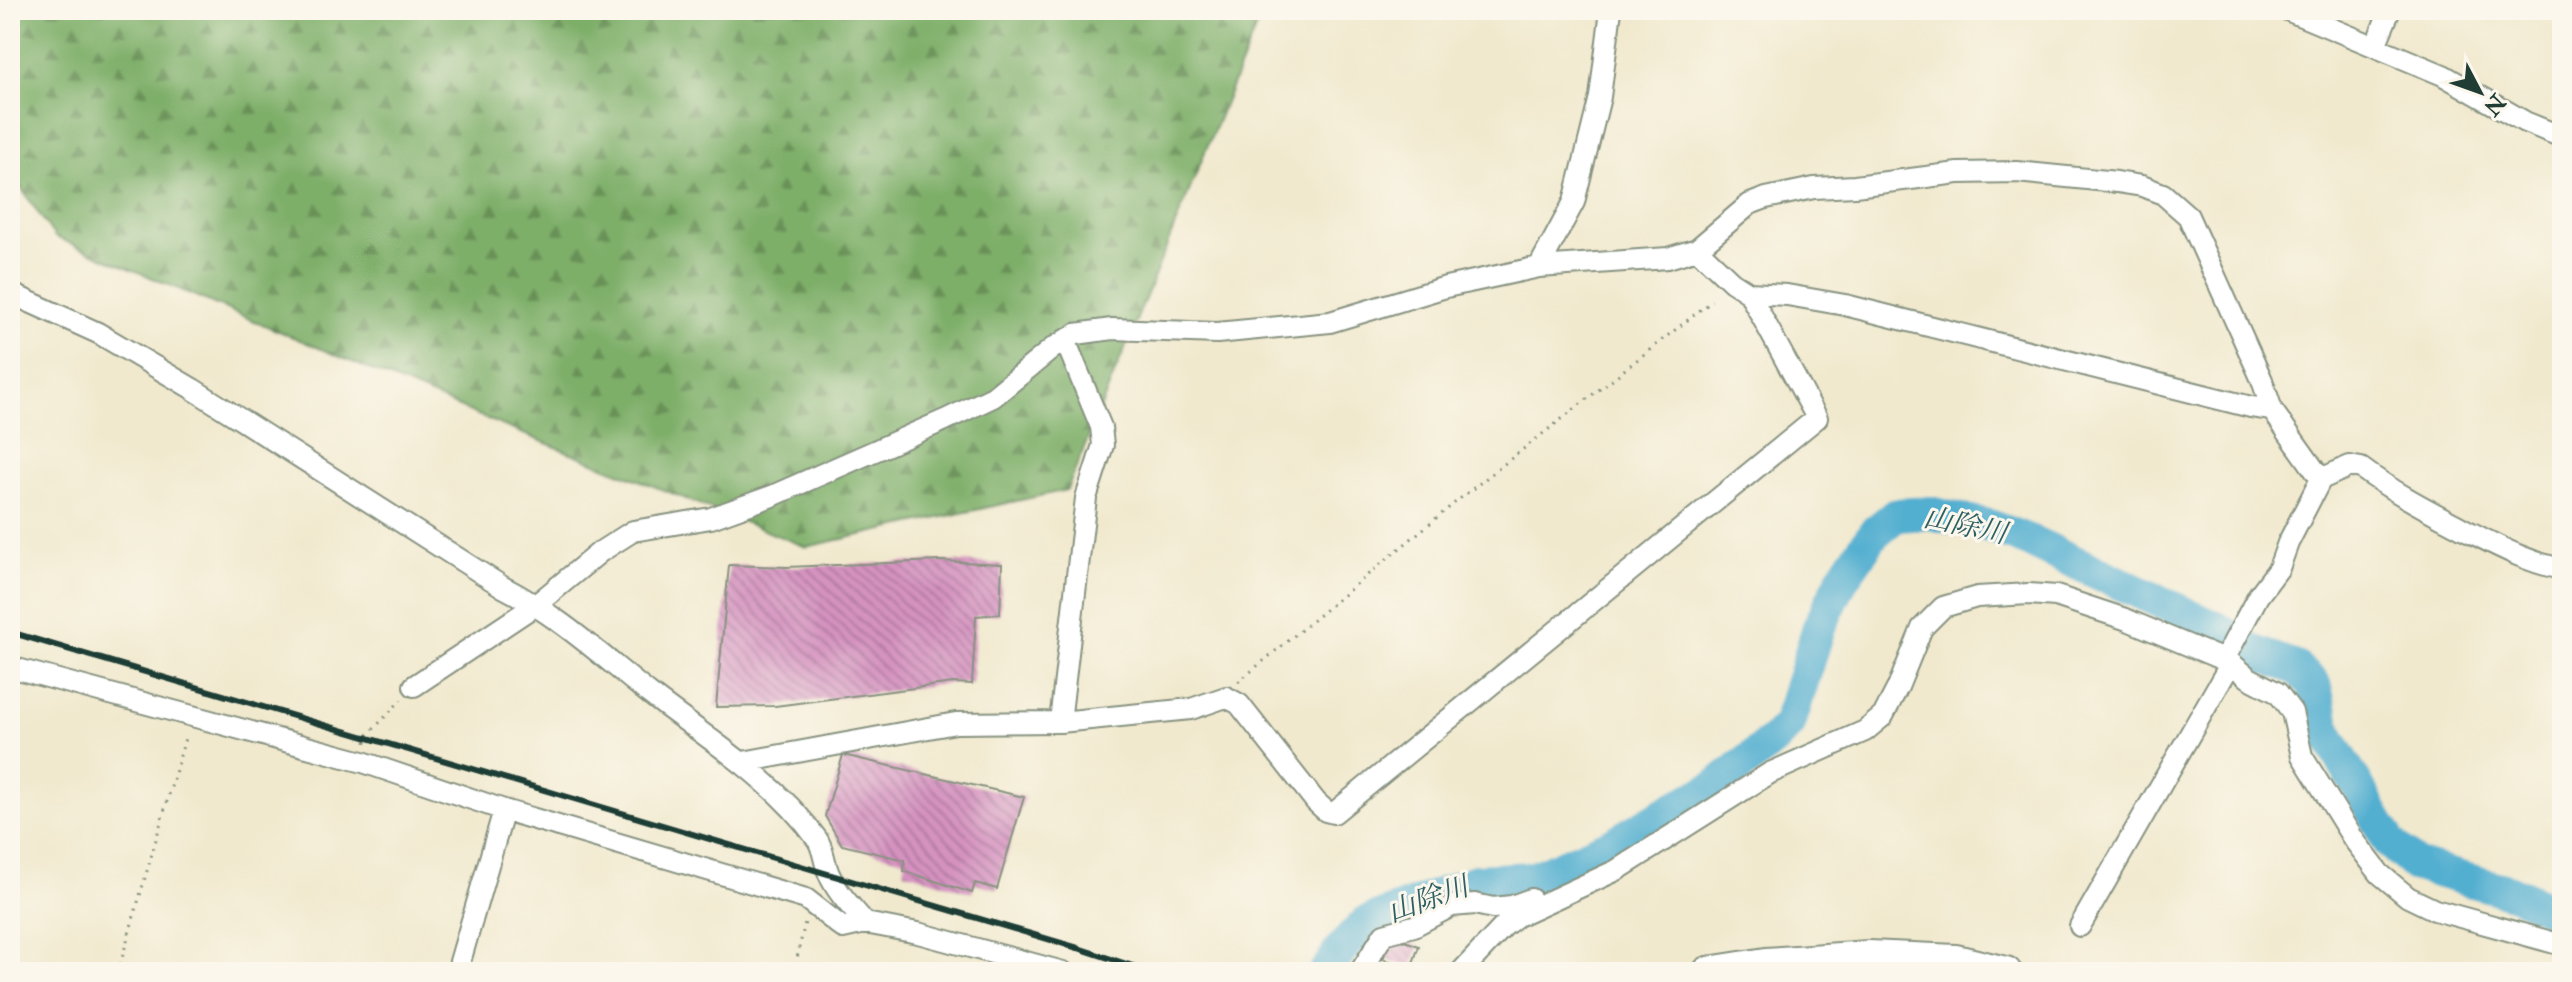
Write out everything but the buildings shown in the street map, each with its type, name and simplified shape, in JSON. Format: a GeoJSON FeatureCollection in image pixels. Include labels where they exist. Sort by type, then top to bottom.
{"type":"FeatureCollection","features":[{"type":"Feature","properties":{"kind":"highway"},"geometry":{"type":"LineString","coordinates":[[1708,972],[1766,963],[1869,956],[1956,960],[2006,972]]}},
{"type":"Feature","properties":{"kind":"street"},"geometry":{"type":"LineString","coordinates":[[1539,267],[1574,202],[1600,97],[1611,10]]}},
{"type":"Feature","properties":{"kind":"street"},"geometry":{"type":"LineString","coordinates":[[2287,10],[2443,75],[2525,122],[2562,137]]}},
{"type":"Feature","properties":{"kind":"street"},"geometry":{"type":"LineString","coordinates":[[2375,46],[2390,10]]}},
{"type":"Feature","properties":{"kind":"street"},"geometry":{"type":"LineString","coordinates":[[414,686],[537,604],[600,552],[633,531],[711,518],[772,496],[993,397],[1076,334],[1112,329],[1217,333],[1330,322],[1446,287],[1539,267],[1668,258],[1697,249],[1750,204],[1814,188],[1958,173],[2017,172],[2142,186],[2163,194],[2188,216],[2262,380],[2272,410],[2321,479]]}},
{"type":"Feature","properties":{"kind":"street"},"geometry":{"type":"LineString","coordinates":[[743,762],[956,723],[1060,722],[1191,709],[1226,697],[1239,704],[1316,802],[1326,811],[1334,813],[1817,418],[1749,293],[1732,282],[1697,249]]}},
{"type":"Feature","properties":{"kind":"street"},"geometry":{"type":"LineString","coordinates":[[10,293],[98,333],[139,357],[490,579],[537,604],[743,762],[792,810],[819,842],[828,874],[840,894],[865,923]]}},
{"type":"Feature","properties":{"kind":"street"},"geometry":{"type":"LineString","coordinates":[[1749,293],[1787,295],[1845,305],[2272,410]]}},
{"type":"Feature","properties":{"kind":"street"},"geometry":{"type":"LineString","coordinates":[[1060,722],[1086,498],[1103,445],[1101,427],[1065,340]]}},
{"type":"Feature","properties":{"kind":"street"},"geometry":{"type":"LineString","coordinates":[[2080,926],[2228,662],[2242,623],[2279,568],[2288,543],[2321,479],[2350,466],[2361,468],[2418,505],[2505,550],[2538,564],[2562,569]]}},
{"type":"Feature","properties":{"kind":"street"},"geometry":{"type":"LineString","coordinates":[[1461,972],[1517,916],[1617,870],[1770,773],[1865,731],[1883,716],[1922,628],[1943,607],[1977,597],[2029,594],[2056,596],[2125,619],[2228,662],[2249,678],[2278,693],[2292,712],[2302,756],[2354,840],[2380,874],[2408,897],[2435,910],[2562,945]]}},
{"type":"Feature","properties":{"kind":"street"},"geometry":{"type":"LineString","coordinates":[[10,667],[363,762],[504,810],[806,899],[843,928],[865,923],[918,933],[1063,972]]}},
{"type":"Feature","properties":{"kind":"street"},"geometry":{"type":"LineString","coordinates":[[457,972],[504,810]]}},
{"type":"Feature","properties":{"kind":"street"},"geometry":{"type":"LineString","coordinates":[[1360,972],[1384,934],[1414,926],[1452,906],[1512,906],[1559,889],[1569,892]]}},
{"type":"Feature","properties":{"kind":"path"},"geometry":{"type":"LineString","coordinates":[[590,10],[596,17]]}},
{"type":"Feature","properties":{"kind":"path"},"geometry":{"type":"LineString","coordinates":[[1226,697],[1232,687],[1268,655],[1457,501],[1712,301]]}},
{"type":"Feature","properties":{"kind":"path"},"geometry":{"type":"LineString","coordinates":[[363,762],[367,736],[414,686]]}},
{"type":"Feature","properties":{"kind":"path"},"geometry":{"type":"LineString","coordinates":[[2554,698],[2562,702]]}},
{"type":"Feature","properties":{"kind":"path"},"geometry":{"type":"LineString","coordinates":[[118,972],[192,716]]}},
{"type":"Feature","properties":{"kind":"path"},"geometry":{"type":"LineString","coordinates":[[794,972],[806,917],[813,904]]}},
{"type":"Feature","properties":{"kind":"green space"},"geometry":{"type":"Polygon","coordinates":[[[10,10],[1263,10],[1067,490],[806,547],[511,429],[55,237],[10,172],[10,10]]]}},
{"type":"Feature","properties":{"kind":"waterway","name":"山除川"},"geometry":{"type":"LineString","coordinates":[[1326,972],[1342,948],[1366,923],[1476,881],[1534,878],[1613,844],[1714,788],[1789,724],[1819,627],[1843,578],[1874,533],[1896,515],[1930,513],[1990,526],[2034,543],[2218,629],[2254,652],[2296,668],[2314,684],[2326,732],[2390,843],[2415,865],[2518,894],[2562,915]]}},
{"type":"Feature","properties":{"kind":"railway"},"geometry":{"type":"LineString","coordinates":[[10,632],[1151,972]]}}]}
